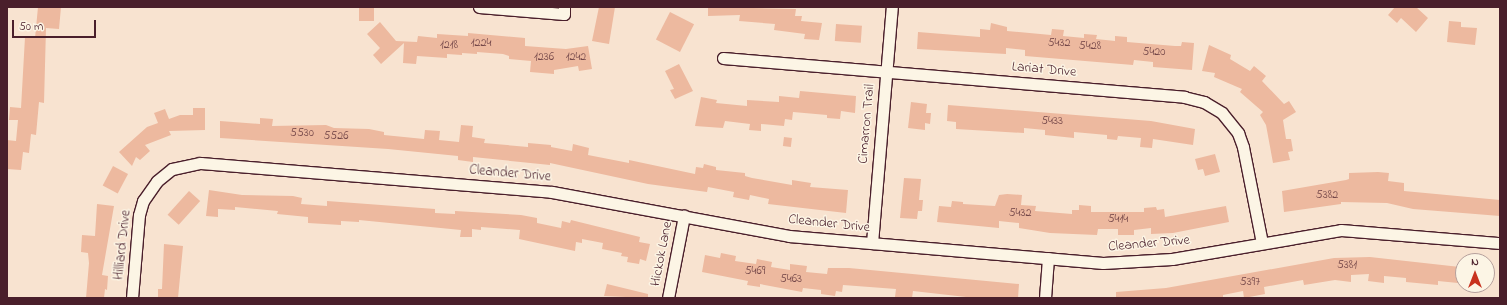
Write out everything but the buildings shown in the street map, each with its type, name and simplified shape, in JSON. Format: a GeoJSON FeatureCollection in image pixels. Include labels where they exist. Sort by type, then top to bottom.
{"type":"FeatureCollection","features":[{"type":"Feature","properties":{"kind":"street"},"geometry":{"type":"LineString","coordinates":[[479,7],[564,14],[564,7]]}},
{"type":"Feature","properties":{"kind":"street","name":"Cimarron Trail"},"geometry":{"type":"LineString","coordinates":[[872,243],[892,7]]}},
{"type":"Feature","properties":{"kind":"street","name":"Lariat Drive"},"geometry":{"type":"LineString","coordinates":[[723,58],[1184,97],[1204,102],[1222,113],[1238,133],[1244,147],[1262,243]]}},
{"type":"Feature","properties":{"kind":"street","name":"Cleander Drive"},"geometry":{"type":"LineString","coordinates":[[160,178],[186,164],[200,163],[546,192],[789,236],[1048,258],[1135,263],[1172,259],[1341,230],[1500,243]]}},
{"type":"Feature","properties":{"kind":"street","name":"Hilliard Drive"},"geometry":{"type":"LineString","coordinates":[[132,298],[139,214],[143,201],[160,178]]}},
{"type":"Feature","properties":{"kind":"street","name":"Hickok Lane"},"geometry":{"type":"LineString","coordinates":[[668,298],[684,216]]}},
{"type":"Feature","properties":{"kind":"street"},"geometry":{"type":"LineString","coordinates":[[1045,298],[1048,258]]}}]}
